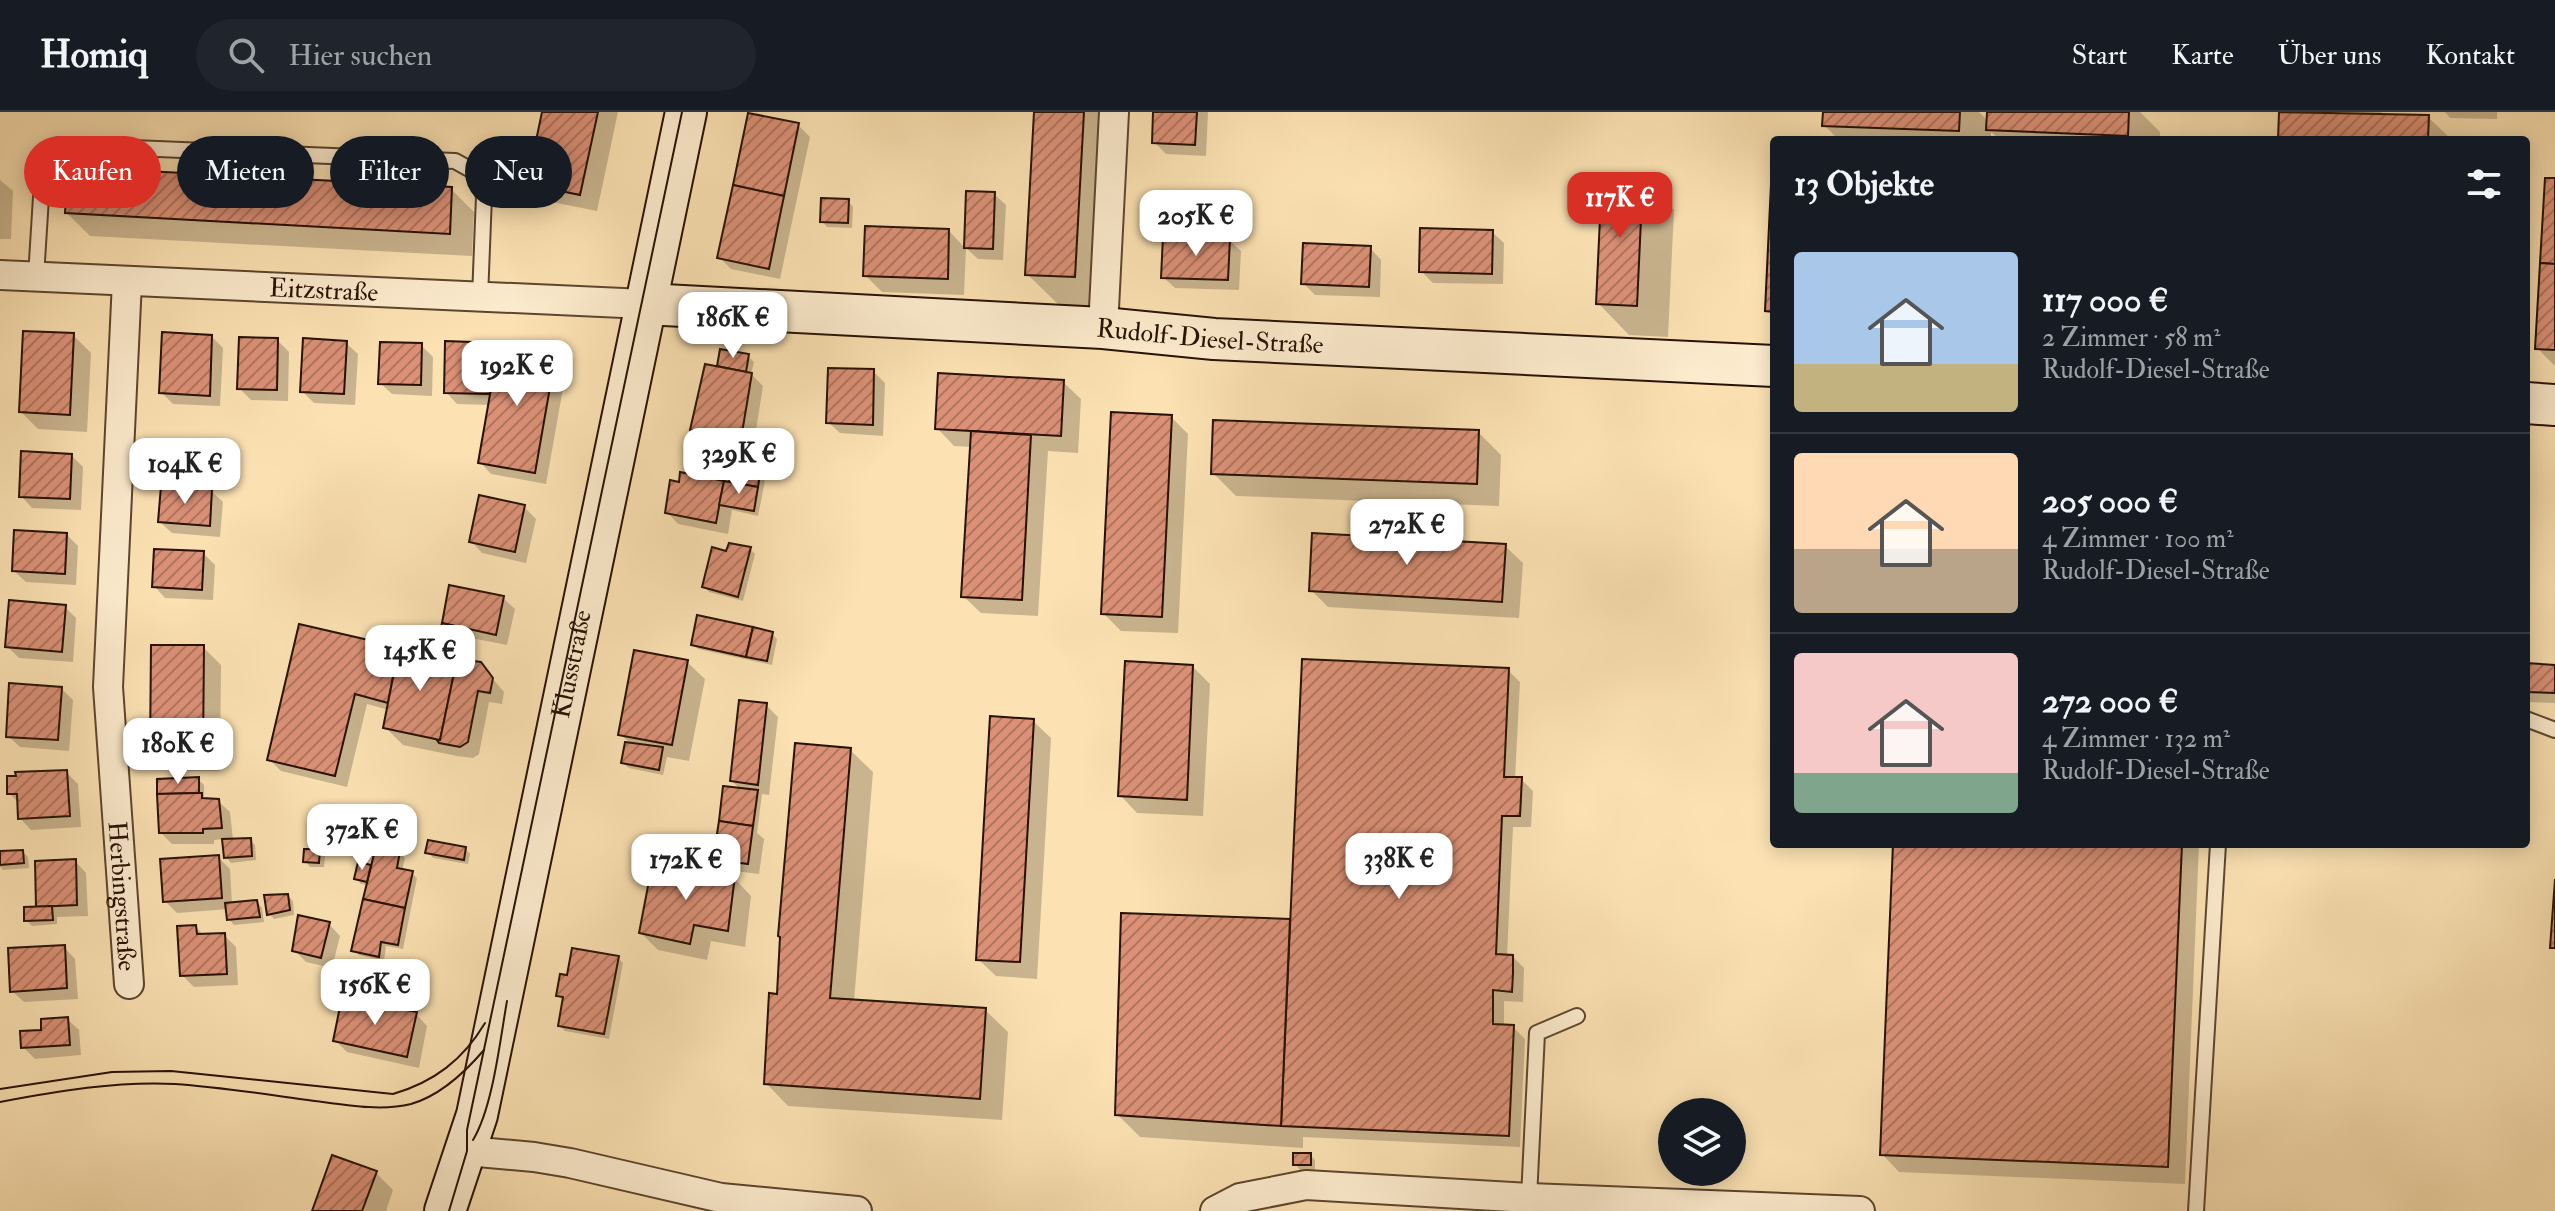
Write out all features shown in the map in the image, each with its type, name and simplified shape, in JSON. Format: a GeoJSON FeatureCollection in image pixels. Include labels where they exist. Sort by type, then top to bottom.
{"type":"FeatureCollection","features":[{"type":"Feature","properties":{"kind":"street","name":"Klusstraße"},"geometry":{"type":"LineString","coordinates":[[445,1211],[467,1151],[500,1005],[686,112]]}},
{"type":"Feature","properties":{"kind":"street"},"geometry":{"type":"LineString","coordinates":[[1103,328],[1114,112]]}},
{"type":"Feature","properties":{"kind":"street","name":"Eitzstraße"},"geometry":{"type":"LineString","coordinates":[[0,275],[645,304]]}},
{"type":"Feature","properties":{"kind":"street","name":"Herbingstraße"},"geometry":{"type":"LineString","coordinates":[[127,281],[108,687],[129,984]]}},
{"type":"Feature","properties":{"kind":"street","name":"Rudolf-Diesel-Straße"},"geometry":{"type":"LineString","coordinates":[[645,304],[1103,328],[1214,339],[1770,366]]}},
{"type":"Feature","properties":{"kind":"street"},"geometry":{"type":"LineString","coordinates":[[2530,403],[2555,405]]}},
{"type":"Feature","properties":{"kind":"street"},"geometry":{"type":"LineString","coordinates":[[467,1151],[570,1163],[721,1198],[857,1211]]}},
{"type":"Feature","properties":{"kind":"street"},"geometry":{"type":"LineString","coordinates":[[1215,1211],[1240,1198],[1305,1198],[1860,1211]]}},
{"type":"Feature","properties":{"kind":"lane"},"geometry":{"type":"LineString","coordinates":[[36,277],[43,165],[59,145],[455,161],[475,172],[484,196],[480,298]]}},
{"type":"Feature","properties":{"kind":"lane"},"geometry":{"type":"LineString","coordinates":[[2530,721],[2555,730]]}},
{"type":"Feature","properties":{"kind":"lane"},"geometry":{"type":"LineString","coordinates":[[2196,1211],[2218,848]]}},
{"type":"Feature","properties":{"kind":"lane"},"geometry":{"type":"LineString","coordinates":[[1515,1201],[1537,1033],[1577,1016]]}},
{"type":"Feature","properties":{"kind":"lane"},"geometry":{"type":"LineString","coordinates":[[1860,1211],[1867,1211]]}},
{"type":"Feature","properties":{"kind":"building"},"geometry":{"type":"Polygon","coordinates":[[[542,112],[598,112],[580,195],[572,193],[572,136],[537,136],[542,112]]]}},
{"type":"Feature","properties":{"kind":"building"},"geometry":{"type":"Polygon","coordinates":[[[1034,112],[1084,112],[1075,277],[1025,275],[1034,112]]]}},
{"type":"Feature","properties":{"kind":"building"},"geometry":{"type":"Polygon","coordinates":[[[1153,112],[1197,112],[1195,145],[1152,143],[1153,112]]]}},
{"type":"Feature","properties":{"kind":"building"},"geometry":{"type":"Polygon","coordinates":[[[1823,112],[1960,112],[1959,131],[1822,126],[1823,112]]]}},
{"type":"Feature","properties":{"kind":"building"},"geometry":{"type":"Polygon","coordinates":[[[1987,112],[2129,112],[2128,136],[1986,130],[1987,112]]]}},
{"type":"Feature","properties":{"kind":"building"},"geometry":{"type":"Polygon","coordinates":[[[2279,112],[2429,115],[2428,136],[2278,136],[2279,112]]]}},
{"type":"Feature","properties":{"kind":"building"},"geometry":{"type":"Polygon","coordinates":[[[748,113],[799,123],[784,196],[733,185],[748,113]]]}},
{"type":"Feature","properties":{"kind":"building"},"geometry":{"type":"Polygon","coordinates":[[[161,172],[177,173],[177,208],[314,208],[314,180],[330,181],[330,208],[449,208],[449,187],[452,187],[450,234],[65,213],[65,208],[161,208],[161,172]]]}},
{"type":"Feature","properties":{"kind":"building"},"geometry":{"type":"Polygon","coordinates":[[[1602,175],[1643,176],[1637,306],[1596,304],[1602,175]]]}},
{"type":"Feature","properties":{"kind":"building"},"geometry":{"type":"Polygon","coordinates":[[[2545,178],[2555,178],[2555,264],[2540,263],[2545,178]]]}},
{"type":"Feature","properties":{"kind":"building"},"geometry":{"type":"Polygon","coordinates":[[[733,185],[784,196],[769,269],[717,258],[733,185]]]}},
{"type":"Feature","properties":{"kind":"building"},"geometry":{"type":"Polygon","coordinates":[[[966,191],[995,192],[993,249],[964,248],[966,191]]]}},
{"type":"Feature","properties":{"kind":"building"},"geometry":{"type":"Polygon","coordinates":[[[1179,191],[1205,192],[1203,219],[1178,217],[1179,191]]]}},
{"type":"Feature","properties":{"kind":"building"},"geometry":{"type":"Polygon","coordinates":[[[1205,192],[1222,193],[1220,219],[1203,219],[1205,192]]]}},
{"type":"Feature","properties":{"kind":"building"},"geometry":{"type":"Polygon","coordinates":[[[821,198],[849,199],[848,223],[820,222],[821,198]]]}},
{"type":"Feature","properties":{"kind":"building"},"geometry":{"type":"Polygon","coordinates":[[[1770,205],[1770,312],[1765,311],[1770,205]]]}},
{"type":"Feature","properties":{"kind":"building"},"geometry":{"type":"Polygon","coordinates":[[[865,226],[949,229],[948,279],[863,276],[865,226]]]}},
{"type":"Feature","properties":{"kind":"building"},"geometry":{"type":"Polygon","coordinates":[[[1420,228],[1493,230],[1492,274],[1419,272],[1420,228]]]}},
{"type":"Feature","properties":{"kind":"building"},"geometry":{"type":"Polygon","coordinates":[[[1163,236],[1230,238],[1228,280],[1161,278],[1163,236]]]}},
{"type":"Feature","properties":{"kind":"building"},"geometry":{"type":"Polygon","coordinates":[[[1303,243],[1371,246],[1369,287],[1301,284],[1303,243]]]}},
{"type":"Feature","properties":{"kind":"building"},"geometry":{"type":"Polygon","coordinates":[[[2540,263],[2555,264],[2555,350],[2535,349],[2540,263]]]}},
{"type":"Feature","properties":{"kind":"building"},"geometry":{"type":"Polygon","coordinates":[[[23,331],[74,333],[70,415],[19,412],[23,331]]]}},
{"type":"Feature","properties":{"kind":"building"},"geometry":{"type":"Polygon","coordinates":[[[162,332],[212,335],[210,396],[159,393],[162,332]]]}},
{"type":"Feature","properties":{"kind":"building"},"geometry":{"type":"Polygon","coordinates":[[[239,337],[278,338],[277,390],[237,389],[239,337]]]}},
{"type":"Feature","properties":{"kind":"building"},"geometry":{"type":"Polygon","coordinates":[[[303,338],[347,341],[344,394],[300,392],[303,338]]]}},
{"type":"Feature","properties":{"kind":"building"},"geometry":{"type":"Polygon","coordinates":[[[445,341],[499,343],[490,394],[444,393],[445,341]]]}},
{"type":"Feature","properties":{"kind":"building"},"geometry":{"type":"Polygon","coordinates":[[[380,342],[422,343],[421,385],[378,384],[380,342]]]}},
{"type":"Feature","properties":{"kind":"building"},"geometry":{"type":"Polygon","coordinates":[[[499,343],[556,353],[535,473],[478,463],[499,343]]]}},
{"type":"Feature","properties":{"kind":"building"},"geometry":{"type":"Polygon","coordinates":[[[720,349],[749,354],[746,372],[717,366],[720,349]]]}},
{"type":"Feature","properties":{"kind":"building"},"geometry":{"type":"Polygon","coordinates":[[[705,364],[752,373],[741,439],[690,430],[705,364]]]}},
{"type":"Feature","properties":{"kind":"building"},"geometry":{"type":"Polygon","coordinates":[[[828,368],[874,369],[873,425],[826,423],[828,368]]]}},
{"type":"Feature","properties":{"kind":"building"},"geometry":{"type":"Polygon","coordinates":[[[938,373],[1064,380],[1061,436],[935,429],[938,373]]]}},
{"type":"Feature","properties":{"kind":"building"},"geometry":{"type":"Polygon","coordinates":[[[1111,412],[1172,415],[1162,617],[1101,614],[1111,412]]]}},
{"type":"Feature","properties":{"kind":"building"},"geometry":{"type":"Polygon","coordinates":[[[1213,420],[1479,430],[1477,484],[1211,474],[1213,420]]]}},
{"type":"Feature","properties":{"kind":"building"},"geometry":{"type":"Polygon","coordinates":[[[971,431],[1031,435],[1022,600],[961,597],[971,431]]]}},
{"type":"Feature","properties":{"kind":"building"},"geometry":{"type":"Polygon","coordinates":[[[703,433],[739,440],[732,468],[698,461],[703,433]]]}},
{"type":"Feature","properties":{"kind":"building"},"geometry":{"type":"Polygon","coordinates":[[[21,451],[72,454],[70,499],[19,497],[21,451]]]}},
{"type":"Feature","properties":{"kind":"building"},"geometry":{"type":"Polygon","coordinates":[[[732,468],[760,474],[758,487],[729,482],[732,468]]]}},
{"type":"Feature","properties":{"kind":"building"},"geometry":{"type":"Polygon","coordinates":[[[680,472],[724,481],[716,523],[665,513],[670,480],[679,482],[680,472]]]}},
{"type":"Feature","properties":{"kind":"building"},"geometry":{"type":"Polygon","coordinates":[[[724,481],[758,487],[754,511],[719,505],[724,481]]]}},
{"type":"Feature","properties":{"kind":"building"},"geometry":{"type":"Polygon","coordinates":[[[161,486],[212,489],[210,526],[158,522],[161,486]]]}},
{"type":"Feature","properties":{"kind":"building"},"geometry":{"type":"Polygon","coordinates":[[[479,495],[525,505],[515,552],[469,542],[479,495]]]}},
{"type":"Feature","properties":{"kind":"building"},"geometry":{"type":"Polygon","coordinates":[[[14,530],[67,533],[65,574],[12,571],[14,530]]]}},
{"type":"Feature","properties":{"kind":"building"},"geometry":{"type":"Polygon","coordinates":[[[1312,533],[1506,544],[1502,602],[1309,591],[1312,533]]]}},
{"type":"Feature","properties":{"kind":"building"},"geometry":{"type":"Polygon","coordinates":[[[729,543],[751,547],[738,597],[702,587],[712,547],[726,551],[729,543]]]}},
{"type":"Feature","properties":{"kind":"building"},"geometry":{"type":"Polygon","coordinates":[[[154,549],[204,551],[202,590],[152,587],[154,549]]]}},
{"type":"Feature","properties":{"kind":"building"},"geometry":{"type":"Polygon","coordinates":[[[449,585],[504,596],[496,635],[442,623],[449,585]]]}},
{"type":"Feature","properties":{"kind":"building"},"geometry":{"type":"Polygon","coordinates":[[[9,600],[66,605],[62,652],[5,647],[9,600]]]}},
{"type":"Feature","properties":{"kind":"building"},"geometry":{"type":"Polygon","coordinates":[[[697,615],[753,627],[746,657],[691,645],[697,615]]]}},
{"type":"Feature","properties":{"kind":"building"},"geometry":{"type":"Polygon","coordinates":[[[442,623],[467,629],[462,644],[438,639],[442,623]]]}},
{"type":"Feature","properties":{"kind":"building"},"geometry":{"type":"Polygon","coordinates":[[[299,624],[399,647],[388,703],[355,694],[335,776],[267,760],[299,624]]]}},
{"type":"Feature","properties":{"kind":"building"},"geometry":{"type":"Polygon","coordinates":[[[753,627],[773,632],[767,661],[746,657],[753,627]]]}},
{"type":"Feature","properties":{"kind":"building"},"geometry":{"type":"Polygon","coordinates":[[[151,645],[204,645],[203,755],[150,754],[151,645]]]}},
{"type":"Feature","properties":{"kind":"building"},"geometry":{"type":"Polygon","coordinates":[[[399,647],[457,659],[440,740],[383,728],[399,647]]]}},
{"type":"Feature","properties":{"kind":"building"},"geometry":{"type":"Polygon","coordinates":[[[634,650],[688,660],[672,745],[618,735],[634,650]]]}},
{"type":"Feature","properties":{"kind":"building"},"geometry":{"type":"Polygon","coordinates":[[[457,659],[481,662],[493,678],[490,693],[478,691],[468,742],[460,747],[437,740],[440,740],[457,659]]]}},
{"type":"Feature","properties":{"kind":"building"},"geometry":{"type":"Polygon","coordinates":[[[1302,659],[1509,668],[1504,777],[1522,777],[1520,816],[1502,816],[1496,954],[1513,955],[1513,973],[1512,992],[1493,990],[1493,1024],[1514,1025],[1509,1136],[1281,1126],[1302,659]]]}},
{"type":"Feature","properties":{"kind":"building"},"geometry":{"type":"Polygon","coordinates":[[[1125,661],[1193,665],[1187,800],[1118,796],[1125,661]]]}},
{"type":"Feature","properties":{"kind":"building"},"geometry":{"type":"Polygon","coordinates":[[[2530,663],[2555,665],[2555,693],[2530,692],[2530,663]]]}},
{"type":"Feature","properties":{"kind":"building"},"geometry":{"type":"Polygon","coordinates":[[[9,683],[62,687],[58,740],[6,737],[9,683]]]}},
{"type":"Feature","properties":{"kind":"building"},"geometry":{"type":"Polygon","coordinates":[[[739,700],[767,703],[758,785],[730,781],[739,700]]]}},
{"type":"Feature","properties":{"kind":"building"},"geometry":{"type":"Polygon","coordinates":[[[990,716],[1034,719],[1020,962],[976,960],[990,716]]]}},
{"type":"Feature","properties":{"kind":"building"},"geometry":{"type":"Polygon","coordinates":[[[625,742],[663,747],[659,770],[621,763],[625,742]]]}},
{"type":"Feature","properties":{"kind":"building"},"geometry":{"type":"Polygon","coordinates":[[[795,743],[851,748],[830,998],[986,1008],[980,1099],[764,1084],[769,993],[777,994],[778,936],[795,743]]]}},
{"type":"Feature","properties":{"kind":"building"},"geometry":{"type":"Polygon","coordinates":[[[67,770],[70,816],[18,819],[17,794],[7,794],[7,776],[16,776],[15,772],[67,770]]]}},
{"type":"Feature","properties":{"kind":"building"},"geometry":{"type":"Polygon","coordinates":[[[199,777],[199,793],[157,794],[157,779],[199,777]]]}},
{"type":"Feature","properties":{"kind":"building"},"geometry":{"type":"Polygon","coordinates":[[[723,786],[758,790],[753,826],[719,821],[723,786]]]}},
{"type":"Feature","properties":{"kind":"building"},"geometry":{"type":"Polygon","coordinates":[[[202,793],[202,798],[219,799],[222,828],[203,829],[203,833],[159,833],[157,794],[202,793]]]}},
{"type":"Feature","properties":{"kind":"building"},"geometry":{"type":"Polygon","coordinates":[[[719,821],[753,826],[748,864],[713,859],[719,821]]]}},
{"type":"Feature","properties":{"kind":"building"},"geometry":{"type":"Polygon","coordinates":[[[313,824],[332,826],[331,839],[312,838],[313,824]]]}},
{"type":"Feature","properties":{"kind":"building"},"geometry":{"type":"Polygon","coordinates":[[[251,838],[252,856],[224,858],[222,839],[251,838]]]}},
{"type":"Feature","properties":{"kind":"building"},"geometry":{"type":"Polygon","coordinates":[[[428,840],[466,847],[464,860],[425,853],[428,840]]]}},
{"type":"Feature","properties":{"kind":"building"},"geometry":{"type":"Polygon","coordinates":[[[376,846],[400,851],[397,868],[413,871],[405,908],[363,899],[376,846]]]}},
{"type":"Feature","properties":{"kind":"building"},"geometry":{"type":"Polygon","coordinates":[[[1893,848],[2182,848],[2168,1167],[1880,1155],[1893,848]]]}},
{"type":"Feature","properties":{"kind":"building"},"geometry":{"type":"Polygon","coordinates":[[[304,849],[320,849],[319,863],[303,862],[304,849]]]}},
{"type":"Feature","properties":{"kind":"building"},"geometry":{"type":"Polygon","coordinates":[[[23,850],[24,863],[0,865],[0,851],[23,850]]]}},
{"type":"Feature","properties":{"kind":"building"},"geometry":{"type":"Polygon","coordinates":[[[219,855],[222,898],[163,902],[160,859],[219,855]]]}},
{"type":"Feature","properties":{"kind":"building"},"geometry":{"type":"Polygon","coordinates":[[[76,859],[77,905],[36,907],[35,861],[76,859]]]}},
{"type":"Feature","properties":{"kind":"building"},"geometry":{"type":"Polygon","coordinates":[[[653,860],[735,876],[728,931],[694,925],[690,944],[639,933],[653,860]]]}},
{"type":"Feature","properties":{"kind":"building"},"geometry":{"type":"Polygon","coordinates":[[[358,862],[371,865],[367,882],[354,879],[358,862]]]}},
{"type":"Feature","properties":{"kind":"building"},"geometry":{"type":"Polygon","coordinates":[[[2555,879],[2555,948],[2550,948],[2555,879]]]}},
{"type":"Feature","properties":{"kind":"building"},"geometry":{"type":"Polygon","coordinates":[[[288,894],[290,910],[267,915],[264,895],[288,894]]]}},
{"type":"Feature","properties":{"kind":"building"},"geometry":{"type":"Polygon","coordinates":[[[363,899],[405,908],[398,945],[381,942],[379,957],[351,951],[363,899]]]}},
{"type":"Feature","properties":{"kind":"building"},"geometry":{"type":"Polygon","coordinates":[[[257,900],[260,917],[227,920],[225,903],[257,900]]]}},
{"type":"Feature","properties":{"kind":"building"},"geometry":{"type":"Polygon","coordinates":[[[52,906],[53,920],[24,921],[24,907],[52,906]]]}},
{"type":"Feature","properties":{"kind":"building"},"geometry":{"type":"Polygon","coordinates":[[[1121,913],[1290,919],[1281,1126],[1115,1115],[1121,913]]]}},
{"type":"Feature","properties":{"kind":"building"},"geometry":{"type":"Polygon","coordinates":[[[298,915],[330,922],[321,958],[292,951],[298,915]]]}},
{"type":"Feature","properties":{"kind":"building"},"geometry":{"type":"Polygon","coordinates":[[[196,925],[197,934],[225,933],[227,974],[180,976],[177,926],[196,925]]]}},
{"type":"Feature","properties":{"kind":"building"},"geometry":{"type":"Polygon","coordinates":[[[65,945],[67,988],[10,992],[8,948],[65,945]]]}},
{"type":"Feature","properties":{"kind":"building"},"geometry":{"type":"Polygon","coordinates":[[[572,948],[619,956],[604,1034],[558,1026],[563,997],[556,996],[560,974],[567,975],[572,948]]]}},
{"type":"Feature","properties":{"kind":"building"},"geometry":{"type":"Polygon","coordinates":[[[342,997],[417,1012],[407,1057],[333,1041],[342,997]]]}},
{"type":"Feature","properties":{"kind":"building"},"geometry":{"type":"Polygon","coordinates":[[[68,1017],[70,1045],[21,1048],[20,1031],[41,1030],[41,1019],[68,1017]]]}},
{"type":"Feature","properties":{"kind":"building"},"geometry":{"type":"Polygon","coordinates":[[[1293,1153],[1311,1153],[1311,1165],[1293,1165],[1293,1153]]]}},
{"type":"Feature","properties":{"kind":"building"},"geometry":{"type":"Polygon","coordinates":[[[332,1155],[377,1171],[362,1211],[312,1211],[332,1155]]]}},
{"type":"Feature","properties":{"kind":"tram line"},"geometry":{"type":"LineString","coordinates":[[449,1211],[467,1151],[467,1130],[682,112]]}},
{"type":"Feature","properties":{"kind":"tram line"},"geometry":{"type":"LineString","coordinates":[[473,1140],[491,1092],[507,1001]]}},
{"type":"Feature","properties":{"kind":"tram line"},"geometry":{"type":"LineString","coordinates":[[0,1089],[112,1072],[171,1071],[393,1094],[422,1083],[446,1068],[467,1048],[485,1023]]}},
{"type":"Feature","properties":{"kind":"tram line"},"geometry":{"type":"LineString","coordinates":[[0,1102],[87,1088],[153,1083],[360,1106],[399,1106],[411,1104],[442,1089],[484,1050]]}}]}
